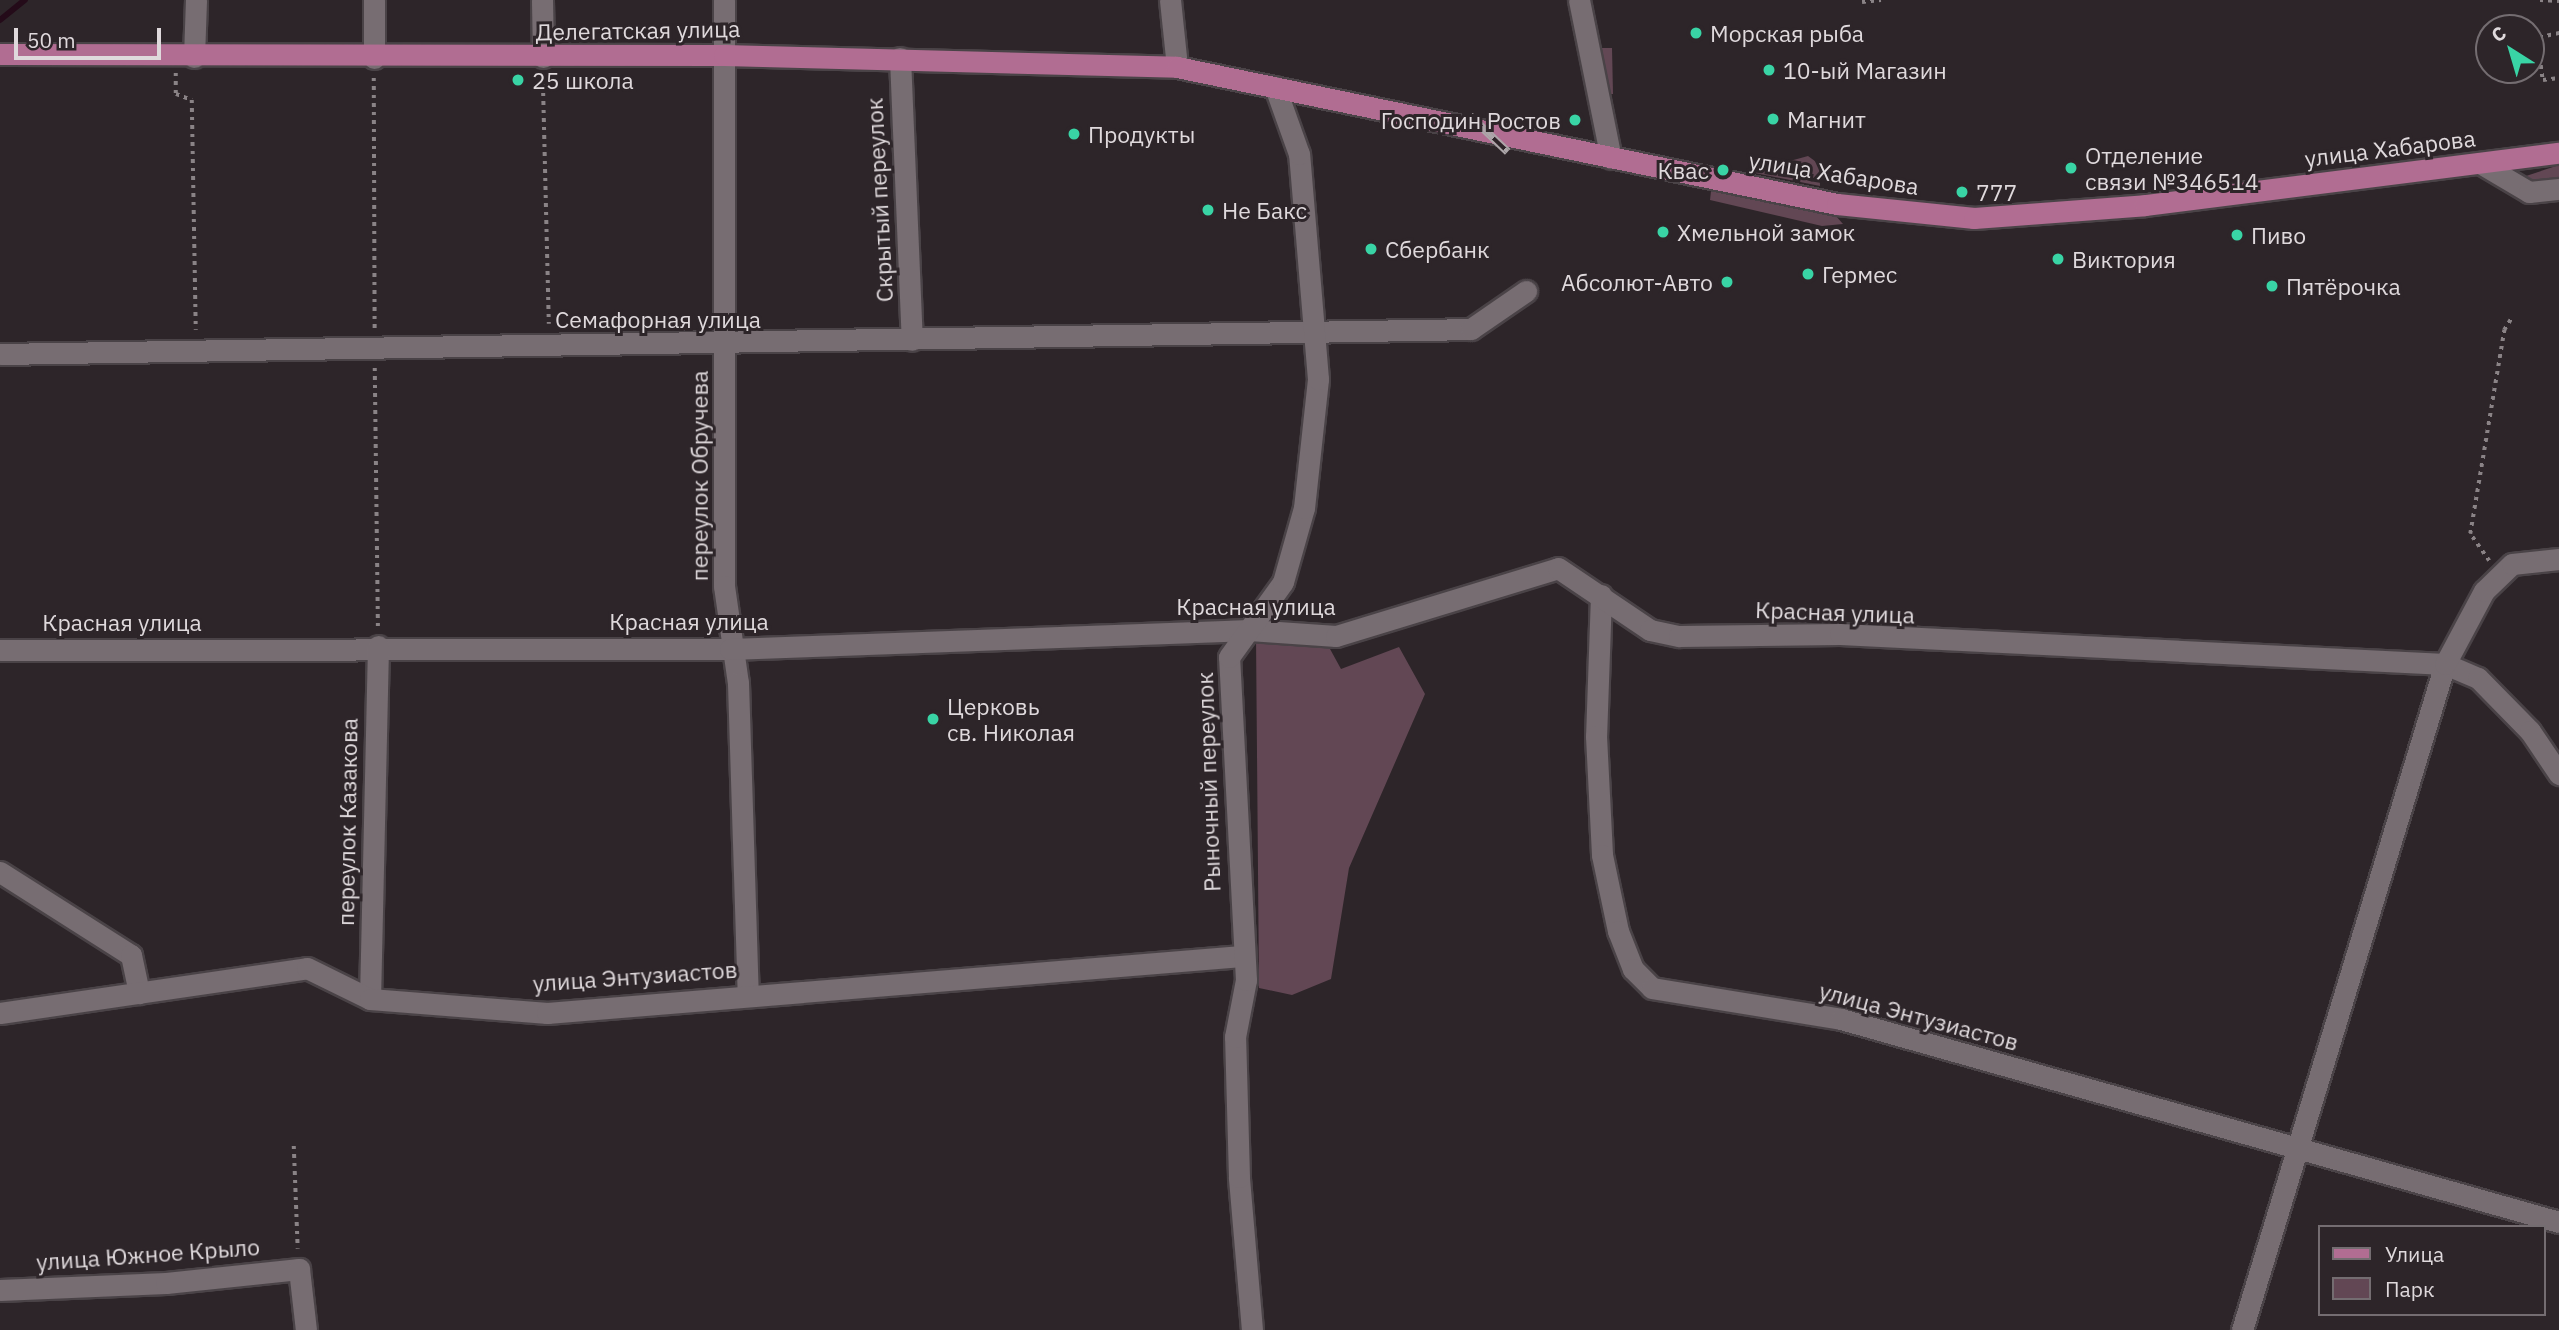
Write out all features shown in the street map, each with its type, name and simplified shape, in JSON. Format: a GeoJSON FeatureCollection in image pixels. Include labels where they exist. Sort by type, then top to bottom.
{"type":"FeatureCollection","features":[{"type":"Feature","properties":{"kind":"main road","name":"Делегатская улица"},"geometry":{"type":"LineString","coordinates":[[0,54],[374,58],[724,55],[900,58],[1177,67],[1275,86]]}},
{"type":"Feature","properties":{"kind":"main road","name":"улица Хабарова"},"geometry":{"type":"LineString","coordinates":[[1275,86],[1492,137],[1860,208],[1974,218],[2145,205],[2559,153]]}},
{"type":"Feature","properties":{"kind":"street"},"geometry":{"type":"LineString","coordinates":[[185,57],[196,0]]}},
{"type":"Feature","properties":{"kind":"street"},"geometry":{"type":"LineString","coordinates":[[374,0],[374,58]]}},
{"type":"Feature","properties":{"kind":"street"},"geometry":{"type":"LineString","coordinates":[[542,0],[543,57]]}},
{"type":"Feature","properties":{"kind":"street","name":"переулок Обручева"},"geometry":{"type":"LineString","coordinates":[[724,0],[730,649],[738,683],[748,993]]}},
{"type":"Feature","properties":{"kind":"street"},"geometry":{"type":"LineString","coordinates":[[1170,0],[1177,67]]}},
{"type":"Feature","properties":{"kind":"street"},"geometry":{"type":"LineString","coordinates":[[1579,0],[1611,158]]}},
{"type":"Feature","properties":{"kind":"street","name":"Скрытый переулок"},"geometry":{"type":"LineString","coordinates":[[900,58],[912,340]]}},
{"type":"Feature","properties":{"kind":"street","name":"Рыночный переулок"},"geometry":{"type":"LineString","coordinates":[[1252,1330],[1235,1037],[1247,980],[1242,956],[1229,657],[1283,582],[1304,508],[1317,333],[1298,154],[1275,86]]}},
{"type":"Feature","properties":{"kind":"street"},"geometry":{"type":"LineString","coordinates":[[2480,163],[2529,192],[2559,189]]}},
{"type":"Feature","properties":{"kind":"street","name":"Семафорная улица"},"geometry":{"type":"LineString","coordinates":[[0,354],[726,346],[1471,329],[1527,291]]}},
{"type":"Feature","properties":{"kind":"street"},"geometry":{"type":"LineString","coordinates":[[2242,1330],[2445,664],[2484,591],[2512,564],[2559,559]]}},
{"type":"Feature","properties":{"kind":"street","name":"Красная улица"},"geometry":{"type":"LineString","coordinates":[[0,650],[378,646],[730,649],[1249,630],[1336,636],[1559,568],[1650,630],[1679,636],[1840,634],[2445,664],[2478,678],[2530,731],[2559,774]]}},
{"type":"Feature","properties":{"kind":"street","name":"улица Энтузиастов"},"geometry":{"type":"LineString","coordinates":[[1601,595],[1596,736],[1602,855],[1623,943],[1633,969],[1652,988],[1841,1019],[2296,1151],[2559,1222]]}},
{"type":"Feature","properties":{"kind":"street","name":"переулок Казакова"},"geometry":{"type":"LineString","coordinates":[[370,999],[378,646]]}},
{"type":"Feature","properties":{"kind":"street"},"geometry":{"type":"LineString","coordinates":[[0,872],[131,955],[139,993]]}},
{"type":"Feature","properties":{"kind":"street","name":"улица Энтузиастов"},"geometry":{"type":"LineString","coordinates":[[0,1013],[307,968],[370,999],[547,1013],[748,993],[1242,956]]}},
{"type":"Feature","properties":{"kind":"street"},"geometry":{"type":"LineString","coordinates":[[299,1269],[306,1330]]}},
{"type":"Feature","properties":{"kind":"street","name":"улица Южное Крыло"},"geometry":{"type":"LineString","coordinates":[[0,1290],[166,1283],[299,1269]]}},
{"type":"Feature","properties":{"kind":"path"},"geometry":{"type":"LineString","coordinates":[[1862,2],[1881,0]]}},
{"type":"Feature","properties":{"kind":"path"},"geometry":{"type":"LineString","coordinates":[[2540,0],[2559,1]]}},
{"type":"Feature","properties":{"kind":"path"},"geometry":{"type":"LineString","coordinates":[[185,57],[176,94],[192,100],[197,351]]}},
{"type":"Feature","properties":{"kind":"path"},"geometry":{"type":"LineString","coordinates":[[543,57],[549,346]]}},
{"type":"Feature","properties":{"kind":"path"},"geometry":{"type":"LineString","coordinates":[[2499,576],[2470,534],[2504,330],[2511,319]]}},
{"type":"Feature","properties":{"kind":"path"},"geometry":{"type":"LineString","coordinates":[[294,1146],[299,1269]]}},
{"type":"Feature","properties":{"kind":"green space"},"geometry":{"type":"Polygon","coordinates":[[[1600,48],[1612,48],[1613,94],[1608,94],[1600,48]]]}},
{"type":"Feature","properties":{"kind":"green space"},"geometry":{"type":"Polygon","coordinates":[[[1808,156],[1819,164],[1820,186],[1750,172],[1808,156]]]}},
{"type":"Feature","properties":{"kind":"green space"},"geometry":{"type":"Polygon","coordinates":[[[2559,165],[2559,183],[2529,187],[2523,177],[2559,165]]]}},
{"type":"Feature","properties":{"kind":"green space"},"geometry":{"type":"Polygon","coordinates":[[[1711,191],[1836,216],[1843,224],[1822,226],[1710,200],[1711,191]]]}},
{"type":"Feature","properties":{"kind":"green space"},"geometry":{"type":"Polygon","coordinates":[[[1256,637],[1324,638],[1341,669],[1399,647],[1425,694],[1349,868],[1331,979],[1292,995],[1259,988],[1256,637]]]}},
{"type":"Feature","properties":{"kind":"waterway"},"geometry":{"type":"LineString","coordinates":[[0,20],[25,0]]}},
{"type":"Feature","properties":{"kind":"railway"},"geometry":{"type":"LineString","coordinates":[[1470,116],[1508,152]]}},
{"type":"Feature","properties":{"kind":"place","name":"Морская рыба"},"geometry":{"type":"Point","coordinates":[1696,33]}},
{"type":"Feature","properties":{"kind":"place","name":"10-ый Магазин"},"geometry":{"type":"Point","coordinates":[1769,70]}},
{"type":"Feature","properties":{"kind":"place","name":"25 школа"},"geometry":{"type":"Point","coordinates":[518,80]}},
{"type":"Feature","properties":{"kind":"place","name":"Магнит"},"geometry":{"type":"Point","coordinates":[1773,119]}},
{"type":"Feature","properties":{"kind":"place","name":"Господин Ростов"},"geometry":{"type":"Point","coordinates":[1575,120]}},
{"type":"Feature","properties":{"kind":"place","name":"Продукты"},"geometry":{"type":"Point","coordinates":[1074,134]}},
{"type":"Feature","properties":{"kind":"place","name":"Отделение связи №346514"},"geometry":{"type":"Point","coordinates":[2071,168]}},
{"type":"Feature","properties":{"kind":"place","name":"Квас"},"geometry":{"type":"Point","coordinates":[1723,170]}},
{"type":"Feature","properties":{"kind":"place","name":"777"},"geometry":{"type":"Point","coordinates":[1962,192]}},
{"type":"Feature","properties":{"kind":"place","name":"Не Бакс"},"geometry":{"type":"Point","coordinates":[1208,210]}},
{"type":"Feature","properties":{"kind":"place","name":"Хмельной замок"},"geometry":{"type":"Point","coordinates":[1663,232]}},
{"type":"Feature","properties":{"kind":"place","name":"Пиво"},"geometry":{"type":"Point","coordinates":[2237,235]}},
{"type":"Feature","properties":{"kind":"place","name":"Сбербанк"},"geometry":{"type":"Point","coordinates":[1371,249]}},
{"type":"Feature","properties":{"kind":"place","name":"Виктория"},"geometry":{"type":"Point","coordinates":[2058,259]}},
{"type":"Feature","properties":{"kind":"place","name":"Гермес"},"geometry":{"type":"Point","coordinates":[1808,274]}},
{"type":"Feature","properties":{"kind":"place","name":"Абсолют-Авто"},"geometry":{"type":"Point","coordinates":[1727,282]}},
{"type":"Feature","properties":{"kind":"place","name":"Пятёрочка"},"geometry":{"type":"Point","coordinates":[2272,286]}},
{"type":"Feature","properties":{"kind":"place","name":"Церковь св. Николая"},"geometry":{"type":"Point","coordinates":[933,719]}}]}
